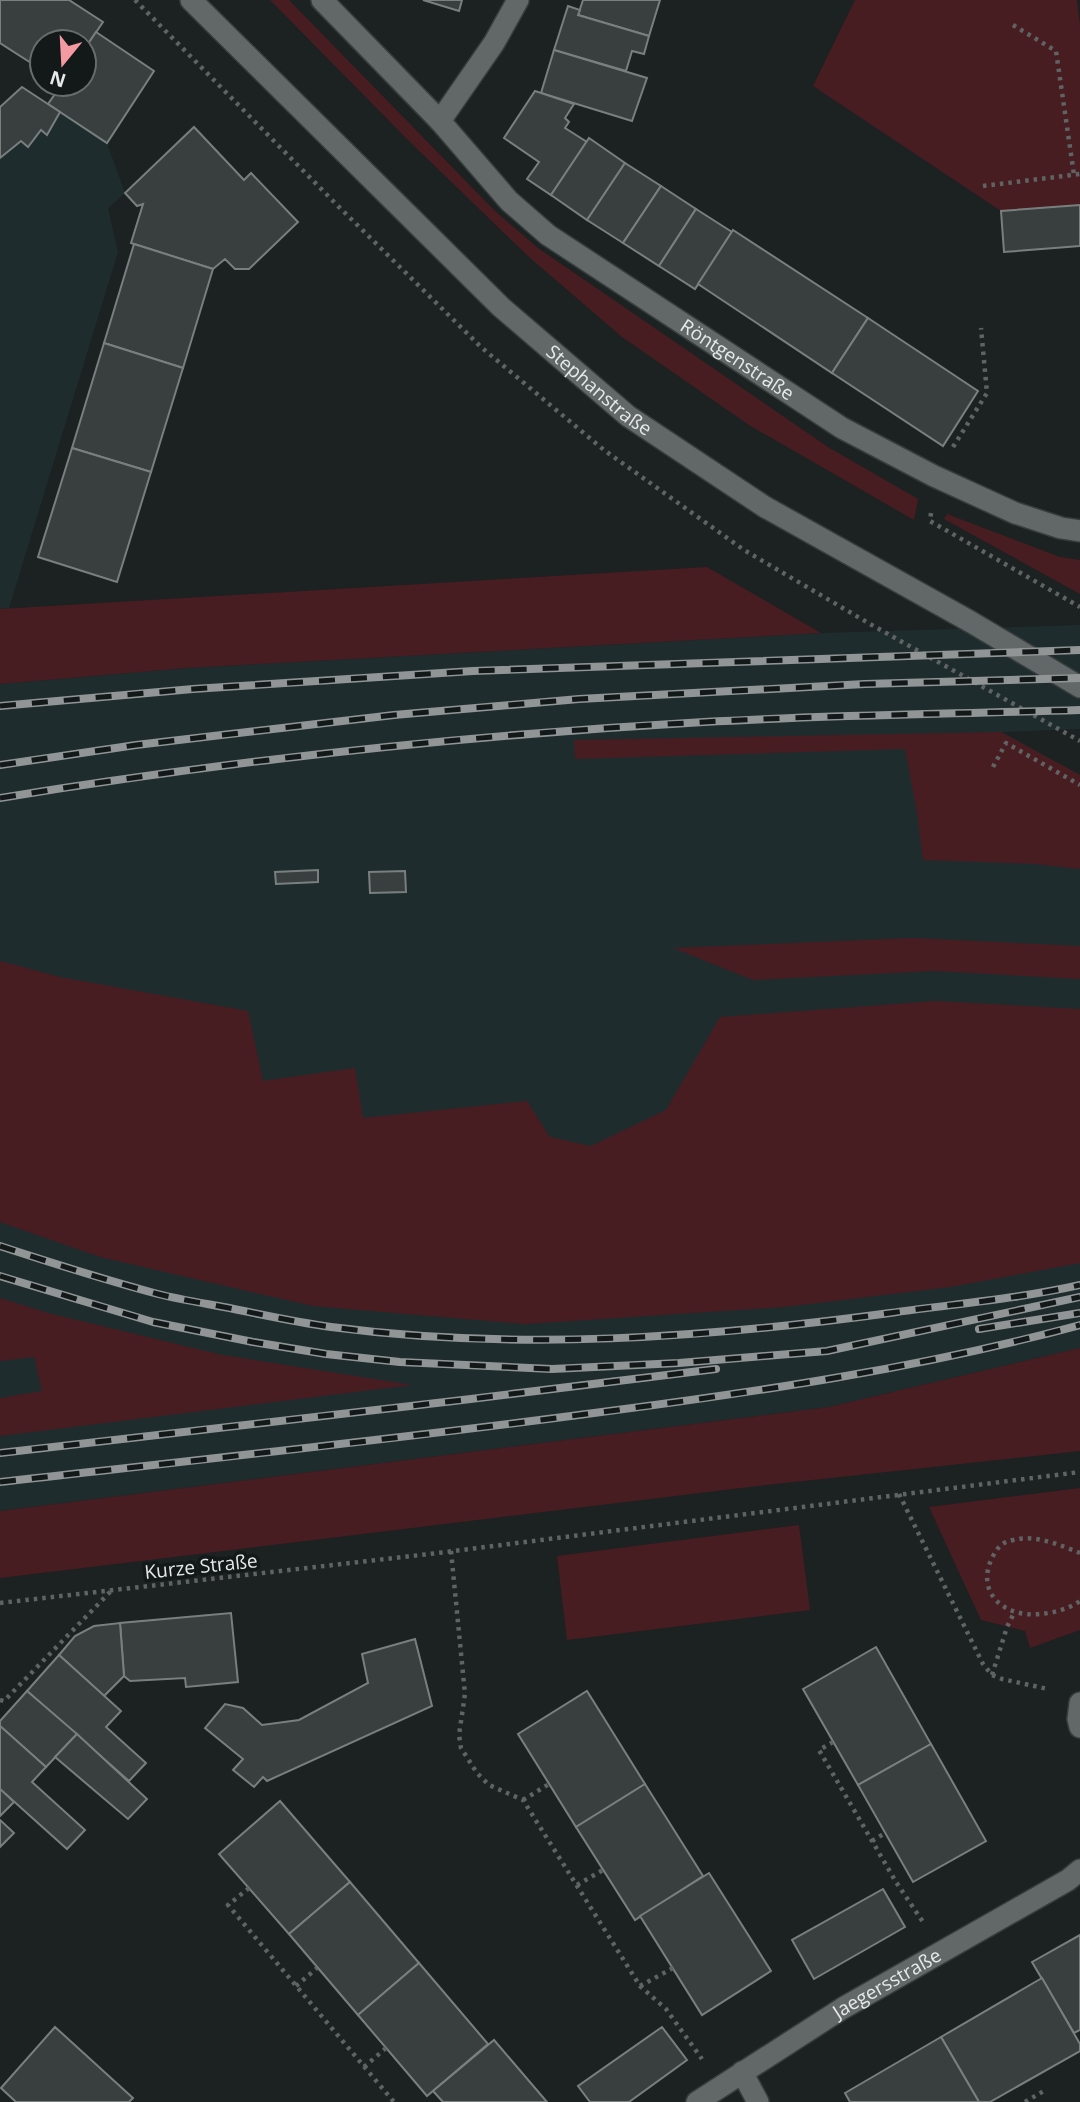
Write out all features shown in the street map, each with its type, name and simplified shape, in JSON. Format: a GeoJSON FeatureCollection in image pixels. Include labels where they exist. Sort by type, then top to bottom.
{"type":"FeatureCollection","features":[{"type":"Feature","properties":{"kind":"street","name":"Stephanstraße"},"geometry":{"type":"LineString","coordinates":[[191,0],[501,307],[628,416],[765,507],[971,622],[1080,687]]}},
{"type":"Feature","properties":{"kind":"street","name":"Röntgenstraße"},"geometry":{"type":"LineString","coordinates":[[322,0],[440,121],[509,201],[548,235],[842,428],[934,477],[1015,513],[1080,531]]}},
{"type":"Feature","properties":{"kind":"street"},"geometry":{"type":"LineString","coordinates":[[440,121],[494,43],[518,0]]}},
{"type":"Feature","properties":{"kind":"street"},"geometry":{"type":"LineString","coordinates":[[1080,1703],[1080,1727]]}},
{"type":"Feature","properties":{"kind":"street","name":"Jaegersstraße"},"geometry":{"type":"LineString","coordinates":[[697,2102],[843,2008],[1068,1880],[1080,1870]]}},
{"type":"Feature","properties":{"kind":"street"},"geometry":{"type":"LineString","coordinates":[[742,2072],[758,2102]]}},
{"type":"Feature","properties":{"kind":"path"},"geometry":{"type":"LineString","coordinates":[[983,186],[1077,174],[1056,51],[1013,25]]}},
{"type":"Feature","properties":{"kind":"path"},"geometry":{"type":"LineString","coordinates":[[981,328],[987,393],[934,477],[930,521],[1080,607]]}},
{"type":"Feature","properties":{"kind":"path"},"geometry":{"type":"LineString","coordinates":[[870,624],[1080,741]]}},
{"type":"Feature","properties":{"kind":"path"},"geometry":{"type":"LineString","coordinates":[[993,767],[1006,743],[1080,785]]}},
{"type":"Feature","properties":{"kind":"path","name":"Kurze Straße"},"geometry":{"type":"LineString","coordinates":[[0,1603],[451,1551],[1080,1472]]}},
{"type":"Feature","properties":{"kind":"path"},"geometry":{"type":"LineString","coordinates":[[899,1494],[983,1664],[992,1675],[1002,1679],[1058,1691]]}},
{"type":"Feature","properties":{"kind":"path"},"geometry":{"type":"LineString","coordinates":[[1080,1553],[1035,1539],[1014,1539],[998,1546],[989,1562],[986,1576],[989,1590],[996,1602],[1014,1613],[1050,1614],[1080,1601]]}},
{"type":"Feature","properties":{"kind":"path"},"geometry":{"type":"LineString","coordinates":[[451,1551],[465,1694],[458,1735],[461,1748],[477,1773],[489,1784],[523,1800],[640,1986],[666,2009],[721,2085]]}},
{"type":"Feature","properties":{"kind":"path"},"geometry":{"type":"LineString","coordinates":[[0,1700],[4,1701],[111,1590]]}},
{"type":"Feature","properties":{"kind":"path"},"geometry":{"type":"LineString","coordinates":[[992,1675],[1014,1613]]}},
{"type":"Feature","properties":{"kind":"path"},"geometry":{"type":"LineString","coordinates":[[834,1742],[819,1750],[896,1882],[943,1952]]}},
{"type":"Feature","properties":{"kind":"path"},"geometry":{"type":"LineString","coordinates":[[523,1800],[549,1784]]}},
{"type":"Feature","properties":{"kind":"path"},"geometry":{"type":"LineString","coordinates":[[872,1841],[886,1833]]}},
{"type":"Feature","properties":{"kind":"path"},"geometry":{"type":"LineString","coordinates":[[577,1885],[603,1870]]}},
{"type":"Feature","properties":{"kind":"path"},"geometry":{"type":"LineString","coordinates":[[249,1888],[228,1905],[394,2102]]}},
{"type":"Feature","properties":{"kind":"path"},"geometry":{"type":"LineString","coordinates":[[296,1986],[317,1968]]}},
{"type":"Feature","properties":{"kind":"path"},"geometry":{"type":"LineString","coordinates":[[640,1986],[673,1968]]}},
{"type":"Feature","properties":{"kind":"path"},"geometry":{"type":"LineString","coordinates":[[364,2067],[386,2048]]}},
{"type":"Feature","properties":{"kind":"path"},"geometry":{"type":"LineString","coordinates":[[1025,2102],[1047,2090]]}},
{"type":"Feature","properties":{"kind":"shaded area"},"geometry":{"type":"Polygon","coordinates":[[[270,0],[289,0],[495,211],[538,248],[828,447],[918,499],[914,520],[749,425],[622,337],[529,257],[409,141],[270,0]]]}},
{"type":"Feature","properties":{"kind":"shaded area"},"geometry":{"type":"Polygon","coordinates":[[[855,0],[1077,0],[1080,26],[1080,205],[1001,211],[813,86],[855,0]]]}},
{"type":"Feature","properties":{"kind":"shaded area"},"geometry":{"type":"Polygon","coordinates":[[[22,87],[28,91],[28,98],[39,98],[107,143],[125,193],[108,208],[118,252],[9,608],[0,609],[0,107],[22,87]]]}},
{"type":"Feature","properties":{"kind":"shaded area"},"geometry":{"type":"Polygon","coordinates":[[[947,514],[1060,557],[1080,560],[1080,594],[944,519],[947,514]]]}},
{"type":"Feature","properties":{"kind":"shaded area"},"geometry":{"type":"Polygon","coordinates":[[[707,567],[821,633],[186,668],[0,684],[0,609],[707,567]]]}},
{"type":"Feature","properties":{"kind":"shaded area"},"geometry":{"type":"Polygon","coordinates":[[[1080,625],[1080,729],[1002,732],[1080,775],[1080,1348],[829,1407],[0,1511],[0,684],[186,668],[821,633],[1080,625]]]}},
{"type":"Feature","properties":{"kind":"shaded area"},"geometry":{"type":"Polygon","coordinates":[[[1001,732],[1080,775],[1080,869],[1036,864],[923,860],[905,749],[575,759],[574,740],[1001,732]]]}},
{"type":"Feature","properties":{"kind":"shaded area"},"geometry":{"type":"Polygon","coordinates":[[[913,938],[1080,946],[1080,979],[934,971],[753,980],[673,948],[913,938]]]}},
{"type":"Feature","properties":{"kind":"shaded area"},"geometry":{"type":"Polygon","coordinates":[[[0,961],[60,977],[248,1011],[263,1081],[355,1068],[363,1118],[527,1101],[550,1137],[591,1146],[666,1110],[720,1017],[936,1001],[1080,1009],[1080,1263],[950,1287],[784,1307],[525,1324],[313,1306],[100,1257],[0,1222],[0,961]]]}},
{"type":"Feature","properties":{"kind":"shaded area"},"geometry":{"type":"Polygon","coordinates":[[[0,1298],[48,1313],[222,1355],[412,1385],[0,1436],[0,1398],[42,1391],[34,1357],[0,1361],[0,1298]]]}},
{"type":"Feature","properties":{"kind":"shaded area"},"geometry":{"type":"Polygon","coordinates":[[[1080,1348],[1080,1451],[766,1485],[0,1578],[0,1511],[829,1407],[1080,1348]]]}},
{"type":"Feature","properties":{"kind":"shaded area"},"geometry":{"type":"Polygon","coordinates":[[[1080,1488],[1080,1630],[1030,1648],[1025,1631],[981,1620],[929,1507],[1080,1488]]]}},
{"type":"Feature","properties":{"kind":"shaded area"},"geometry":{"type":"Polygon","coordinates":[[[799,1525],[810,1610],[567,1640],[557,1556],[799,1525]]]}},
{"type":"Feature","properties":{"kind":"building"},"geometry":{"type":"Polygon","coordinates":[[[0,0],[69,0],[103,22],[98,29],[28,28],[28,61],[0,43],[0,0]]]}},
{"type":"Feature","properties":{"kind":"building"},"geometry":{"type":"Polygon","coordinates":[[[423,0],[462,0],[459,11],[423,0]]]}},
{"type":"Feature","properties":{"kind":"building"},"geometry":{"type":"Polygon","coordinates":[[[583,0],[660,0],[649,36],[578,15],[583,0]]]}},
{"type":"Feature","properties":{"kind":"building"},"geometry":{"type":"Polygon","coordinates":[[[568,6],[580,10],[578,15],[649,36],[644,54],[632,51],[626,71],[554,50],[568,6]]]}},
{"type":"Feature","properties":{"kind":"building"},"geometry":{"type":"Polygon","coordinates":[[[98,33],[154,71],[107,143],[48,104],[52,98],[98,98],[98,33]]]}},
{"type":"Feature","properties":{"kind":"building"},"geometry":{"type":"Polygon","coordinates":[[[554,50],[647,78],[632,121],[541,93],[554,50]]]}},
{"type":"Feature","properties":{"kind":"building"},"geometry":{"type":"Polygon","coordinates":[[[22,87],[28,91],[28,98],[39,98],[60,112],[47,135],[41,130],[28,147],[21,141],[0,158],[0,107],[22,87]]]}},
{"type":"Feature","properties":{"kind":"building"},"geometry":{"type":"Polygon","coordinates":[[[535,91],[574,104],[565,118],[569,122],[565,128],[587,142],[551,195],[527,179],[539,162],[504,138],[535,91]]]}},
{"type":"Feature","properties":{"kind":"building"},"geometry":{"type":"Polygon","coordinates":[[[194,127],[244,180],[251,173],[298,222],[249,269],[235,269],[225,259],[213,269],[131,243],[143,204],[137,206],[125,193],[194,127]]]}},
{"type":"Feature","properties":{"kind":"building"},"geometry":{"type":"Polygon","coordinates":[[[589,138],[625,163],[587,220],[551,195],[589,138]]]}},
{"type":"Feature","properties":{"kind":"building"},"geometry":{"type":"Polygon","coordinates":[[[625,163],[661,186],[623,243],[587,220],[625,163]]]}},
{"type":"Feature","properties":{"kind":"building"},"geometry":{"type":"Polygon","coordinates":[[[661,186],[696,209],[659,266],[623,243],[661,186]]]}},
{"type":"Feature","properties":{"kind":"building"},"geometry":{"type":"Polygon","coordinates":[[[1080,205],[1080,246],[1004,252],[1001,211],[1080,205]]]}},
{"type":"Feature","properties":{"kind":"building"},"geometry":{"type":"Polygon","coordinates":[[[696,209],[732,232],[695,289],[659,266],[696,209]]]}},
{"type":"Feature","properties":{"kind":"building"},"geometry":{"type":"Polygon","coordinates":[[[733,230],[868,318],[832,373],[698,284],[733,230]]]}},
{"type":"Feature","properties":{"kind":"building"},"geometry":{"type":"Polygon","coordinates":[[[134,244],[213,269],[183,368],[104,343],[134,244]]]}},
{"type":"Feature","properties":{"kind":"building"},"geometry":{"type":"Polygon","coordinates":[[[868,318],[978,391],[943,446],[832,373],[868,318]]]}},
{"type":"Feature","properties":{"kind":"building"},"geometry":{"type":"Polygon","coordinates":[[[104,343],[183,368],[151,472],[72,448],[104,343]]]}},
{"type":"Feature","properties":{"kind":"building"},"geometry":{"type":"Polygon","coordinates":[[[72,448],[151,472],[117,582],[38,557],[72,448]]]}},
{"type":"Feature","properties":{"kind":"building"},"geometry":{"type":"Polygon","coordinates":[[[318,870],[318,882],[276,884],[275,872],[318,870]]]}},
{"type":"Feature","properties":{"kind":"building"},"geometry":{"type":"Polygon","coordinates":[[[405,871],[406,892],[370,893],[369,872],[405,871]]]}},
{"type":"Feature","properties":{"kind":"building"},"geometry":{"type":"Polygon","coordinates":[[[231,1613],[238,1682],[186,1687],[185,1678],[130,1681],[124,1676],[120,1623],[231,1613]]]}},
{"type":"Feature","properties":{"kind":"building"},"geometry":{"type":"Polygon","coordinates":[[[120,1623],[124,1676],[104,1696],[59,1655],[75,1636],[94,1626],[120,1623]]]}},
{"type":"Feature","properties":{"kind":"building"},"geometry":{"type":"Polygon","coordinates":[[[415,1639],[432,1706],[267,1781],[263,1777],[254,1787],[233,1770],[243,1759],[205,1728],[225,1704],[243,1708],[262,1725],[299,1720],[368,1683],[362,1654],[415,1639]]]}},
{"type":"Feature","properties":{"kind":"building"},"geometry":{"type":"Polygon","coordinates":[[[876,1647],[931,1744],[858,1785],[803,1689],[876,1647]]]}},
{"type":"Feature","properties":{"kind":"building"},"geometry":{"type":"Polygon","coordinates":[[[59,1655],[121,1711],[106,1727],[146,1763],[129,1781],[27,1691],[59,1655]]]}},
{"type":"Feature","properties":{"kind":"building"},"geometry":{"type":"Polygon","coordinates":[[[27,1691],[77,1734],[46,1767],[0,1726],[0,1721],[27,1691]]]}},
{"type":"Feature","properties":{"kind":"building"},"geometry":{"type":"Polygon","coordinates":[[[587,1691],[645,1784],[576,1827],[518,1734],[587,1691]]]}},
{"type":"Feature","properties":{"kind":"building"},"geometry":{"type":"Polygon","coordinates":[[[0,1726],[46,1767],[32,1782],[85,1830],[67,1849],[0,1789],[0,1726]]]}},
{"type":"Feature","properties":{"kind":"building"},"geometry":{"type":"Polygon","coordinates":[[[77,1734],[147,1799],[128,1819],[55,1757],[77,1734]]]}},
{"type":"Feature","properties":{"kind":"building"},"geometry":{"type":"Polygon","coordinates":[[[931,1744],[986,1841],[913,1882],[858,1785],[931,1744]]]}},
{"type":"Feature","properties":{"kind":"building"},"geometry":{"type":"Polygon","coordinates":[[[645,1784],[703,1876],[635,1920],[576,1827],[645,1784]]]}},
{"type":"Feature","properties":{"kind":"building"},"geometry":{"type":"Polygon","coordinates":[[[0,1789],[14,1802],[0,1816],[0,1789]]]}},
{"type":"Feature","properties":{"kind":"building"},"geometry":{"type":"Polygon","coordinates":[[[280,1801],[350,1882],[289,1934],[219,1854],[280,1801]]]}},
{"type":"Feature","properties":{"kind":"building"},"geometry":{"type":"Polygon","coordinates":[[[0,1820],[14,1833],[0,1847],[0,1820]]]}},
{"type":"Feature","properties":{"kind":"building"},"geometry":{"type":"Polygon","coordinates":[[[709,1873],[771,1971],[702,2015],[640,1916],[709,1873]]]}},
{"type":"Feature","properties":{"kind":"building"},"geometry":{"type":"Polygon","coordinates":[[[350,1882],[419,1963],[358,2015],[289,1934],[350,1882]]]}},
{"type":"Feature","properties":{"kind":"building"},"geometry":{"type":"Polygon","coordinates":[[[883,1889],[905,1927],[814,1979],[792,1940],[883,1889]]]}},
{"type":"Feature","properties":{"kind":"building"},"geometry":{"type":"Polygon","coordinates":[[[1080,1935],[1080,2030],[1074,2033],[1032,1962],[1080,1935]]]}},
{"type":"Feature","properties":{"kind":"building"},"geometry":{"type":"Polygon","coordinates":[[[419,1963],[488,2044],[427,2096],[358,2015],[419,1963]]]}},
{"type":"Feature","properties":{"kind":"building"},"geometry":{"type":"Polygon","coordinates":[[[1042,1978],[1080,2044],[1080,2051],[990,2102],[979,2102],[941,2037],[1042,1978]]]}},
{"type":"Feature","properties":{"kind":"building"},"geometry":{"type":"Polygon","coordinates":[[[55,2027],[133,2098],[129,2102],[16,2102],[1,2088],[55,2027]]]}},
{"type":"Feature","properties":{"kind":"building"},"geometry":{"type":"Polygon","coordinates":[[[662,2027],[687,2060],[629,2102],[590,2102],[578,2086],[662,2027]]]}},
{"type":"Feature","properties":{"kind":"building"},"geometry":{"type":"Polygon","coordinates":[[[941,2037],[979,2102],[850,2102],[845,2093],[941,2037]]]}},
{"type":"Feature","properties":{"kind":"building"},"geometry":{"type":"Polygon","coordinates":[[[494,2040],[547,2102],[443,2102],[433,2091],[494,2040]]]}},
{"type":"Feature","properties":{"kind":"railway"},"geometry":{"type":"LineString","coordinates":[[0,706],[193,689],[473,671],[1080,650]]}},
{"type":"Feature","properties":{"kind":"railway"},"geometry":{"type":"LineString","coordinates":[[0,765],[136,745],[394,715],[579,699],[865,684],[1080,678]]}},
{"type":"Feature","properties":{"kind":"railway"},"geometry":{"type":"LineString","coordinates":[[0,798],[263,761],[528,734],[751,720],[1080,710]]}},
{"type":"Feature","properties":{"kind":"railway"},"geometry":{"type":"LineString","coordinates":[[0,1246],[179,1299],[331,1327],[471,1338],[611,1338],[751,1329],[985,1301],[1080,1285]]}},
{"type":"Feature","properties":{"kind":"railway"},"geometry":{"type":"LineString","coordinates":[[0,1276],[153,1322],[253,1342],[400,1362],[552,1369],[679,1363],[827,1351],[1080,1297]]}},
{"type":"Feature","properties":{"kind":"railway"},"geometry":{"type":"LineString","coordinates":[[979,1329],[1080,1313]]}},
{"type":"Feature","properties":{"kind":"railway"},"geometry":{"type":"LineString","coordinates":[[0,1482],[446,1432],[716,1396],[899,1366],[1080,1325]]}},
{"type":"Feature","properties":{"kind":"railway"},"geometry":{"type":"LineString","coordinates":[[0,1453],[716,1369]]}}]}
